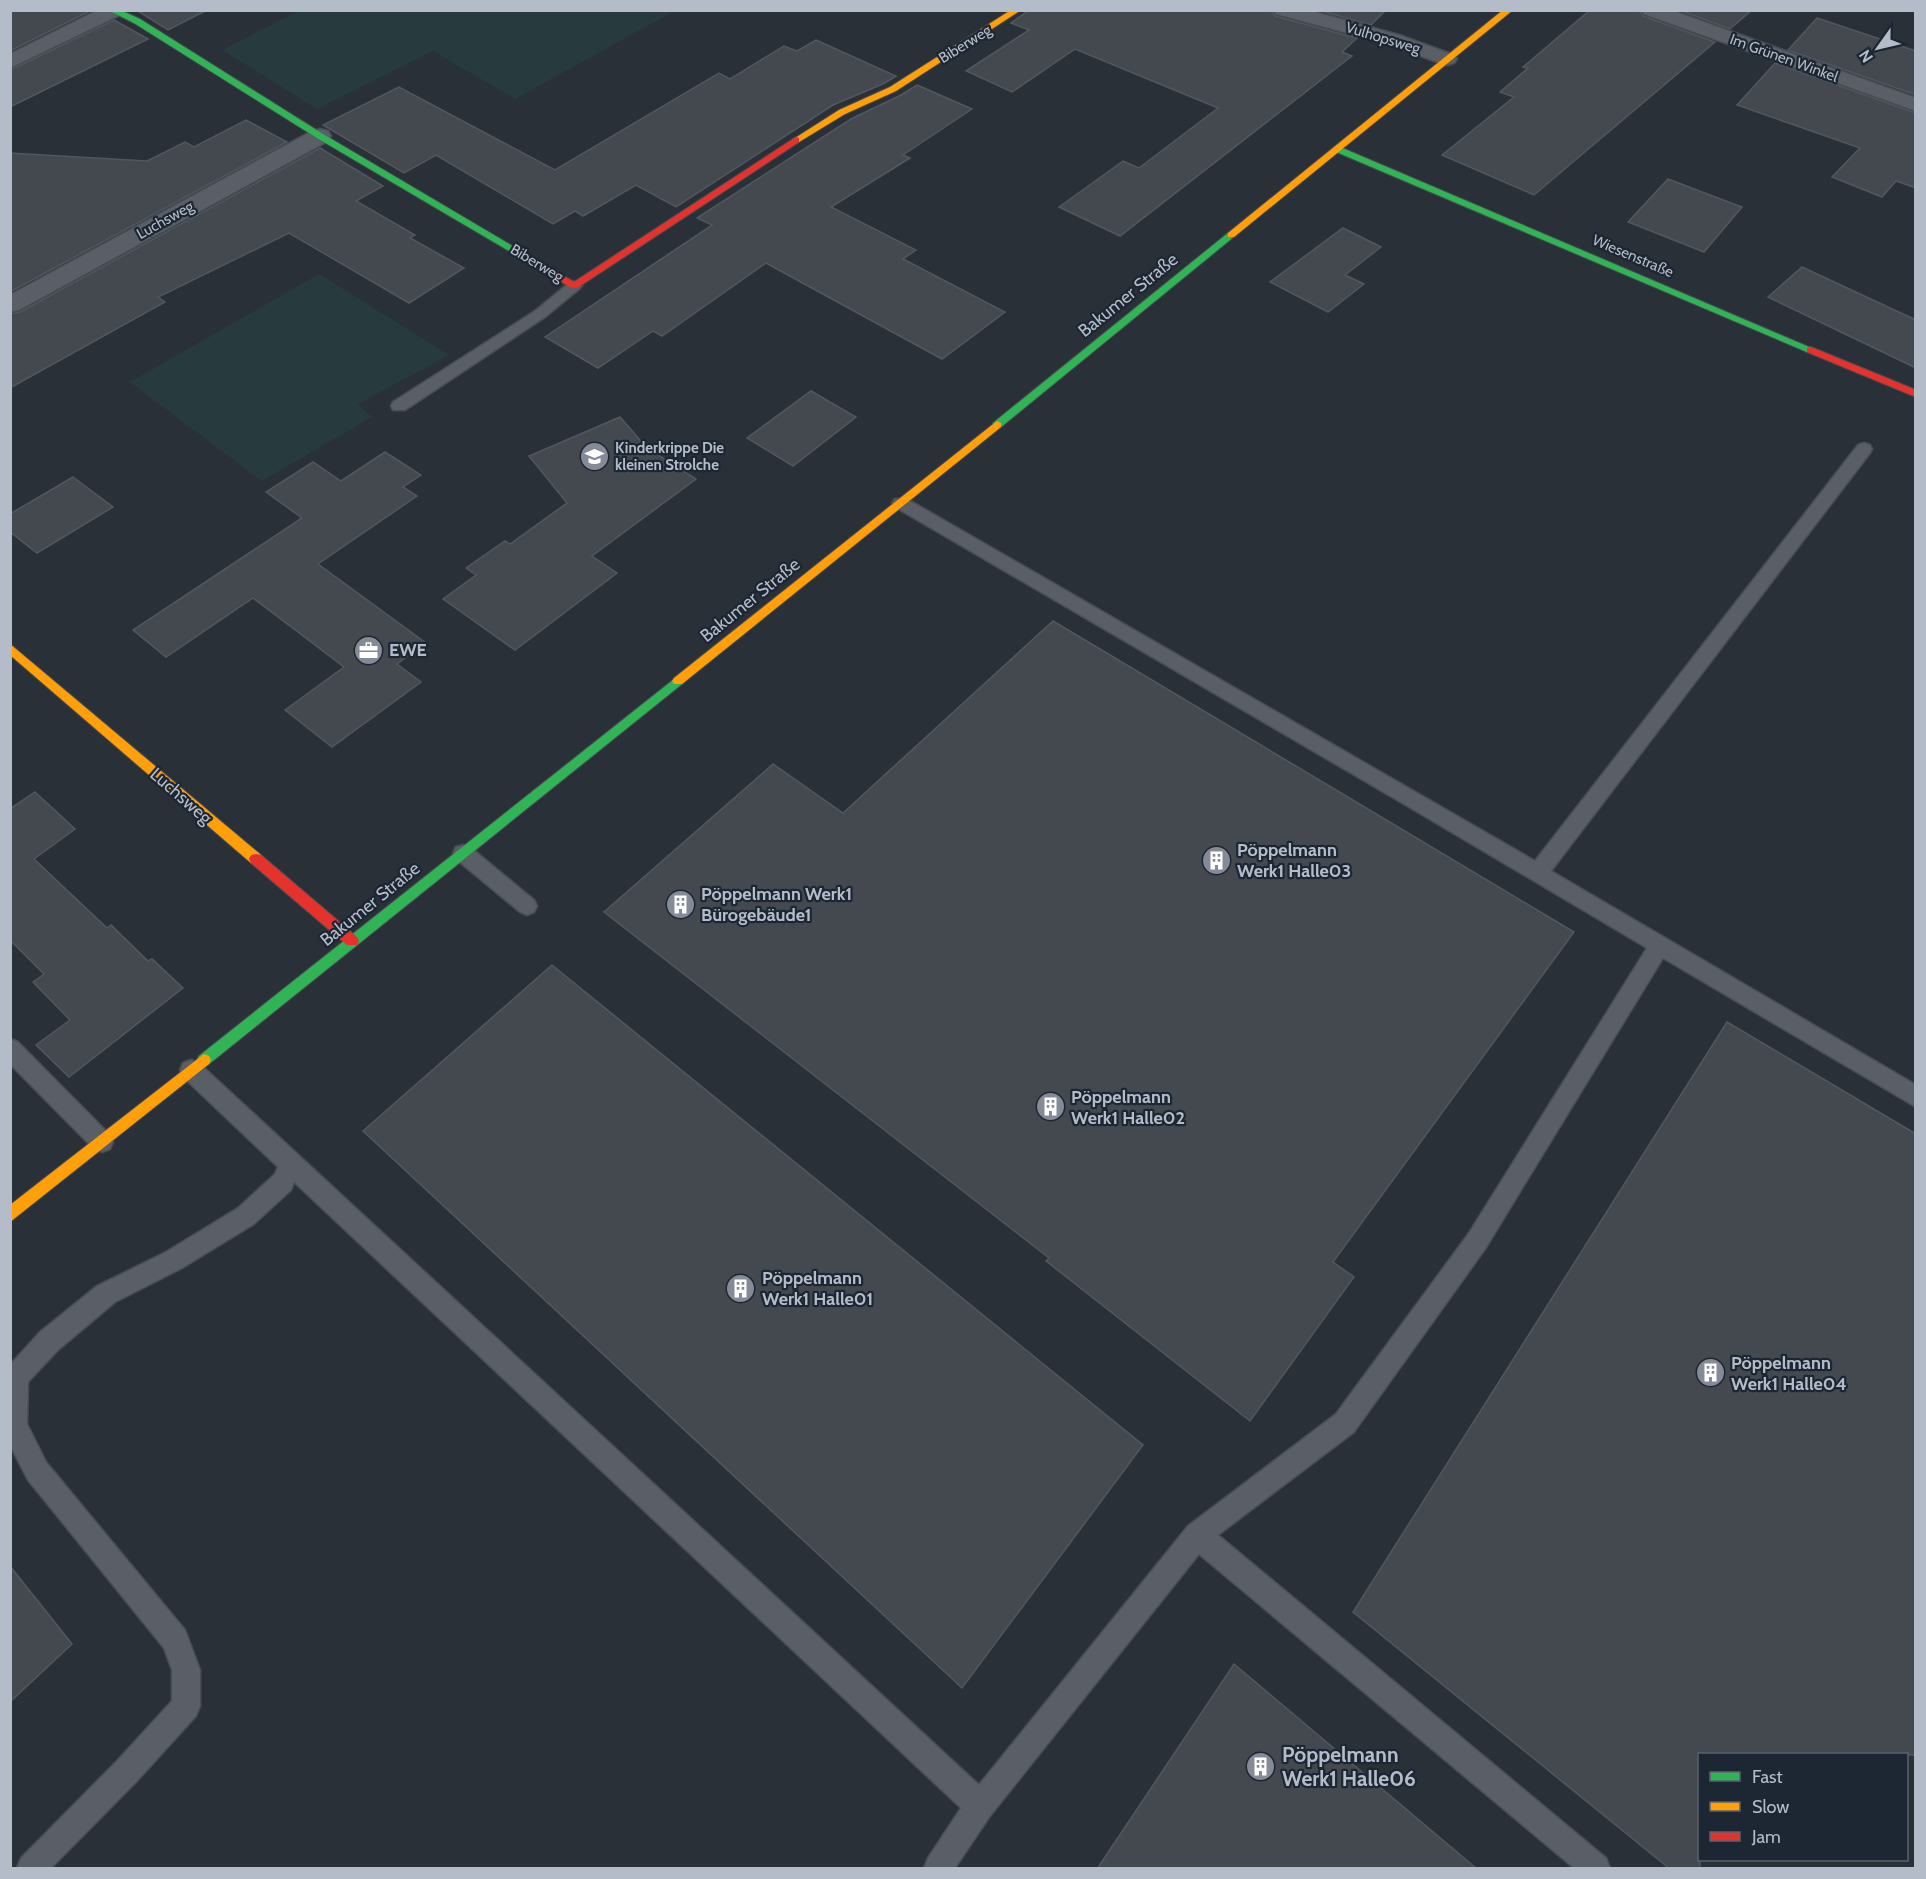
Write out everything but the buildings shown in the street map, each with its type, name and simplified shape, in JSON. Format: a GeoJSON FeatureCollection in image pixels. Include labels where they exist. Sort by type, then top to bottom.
{"type":"FeatureCollection","features":[{"type":"Feature","properties":{"kind":"street","name":"Biberweg"},"geometry":{"type":"LineString","coordinates":[[10,62],[112,11],[137,21],[320,136],[574,286],[782,149],[842,112],[893,89],[1017,10]]}},
{"type":"Feature","properties":{"kind":"street","name":"Vulhopsweg"},"geometry":{"type":"LineString","coordinates":[[1283,10],[1392,39],[1447,59]]}},
{"type":"Feature","properties":{"kind":"street","name":"Bakumer Straße"},"geometry":{"type":"LineString","coordinates":[[10,1215],[901,503],[1509,10]]}},
{"type":"Feature","properties":{"kind":"street","name":"Im Grünen Winkel"},"geometry":{"type":"LineString","coordinates":[[1651,10],[1916,105]]}},
{"type":"Feature","properties":{"kind":"street","name":"Luchsweg"},"geometry":{"type":"LineString","coordinates":[[10,305],[320,136]]}},
{"type":"Feature","properties":{"kind":"street","name":"Wiesenstraße"},"geometry":{"type":"LineString","coordinates":[[1337,149],[1916,394]]}},
{"type":"Feature","properties":{"kind":"street","name":"Luchsweg"},"geometry":{"type":"LineString","coordinates":[[10,648],[352,941]]}},
{"type":"Feature","properties":{"kind":"lane"},"geometry":{"type":"LineString","coordinates":[[399,405],[540,314],[574,286]]}},
{"type":"Feature","properties":{"kind":"lane"},"geometry":{"type":"LineString","coordinates":[[1538,873],[1864,449]]}},
{"type":"Feature","properties":{"kind":"lane"},"geometry":{"type":"LineString","coordinates":[[901,503],[1538,873],[1916,1097]]}},
{"type":"Feature","properties":{"kind":"lane"},"geometry":{"type":"LineString","coordinates":[[463,853],[528,906]]}},
{"type":"Feature","properties":{"kind":"lane"},"geometry":{"type":"LineString","coordinates":[[938,1869],[980,1806],[1197,1535],[1345,1423],[1477,1241],[1660,945]]}},
{"type":"Feature","properties":{"kind":"lane"},"geometry":{"type":"LineString","coordinates":[[10,1049],[102,1142]]}},
{"type":"Feature","properties":{"kind":"lane"},"geometry":{"type":"LineString","coordinates":[[191,1070],[980,1806]]}},
{"type":"Feature","properties":{"kind":"lane"},"geometry":{"type":"LineString","coordinates":[[31,1869],[126,1772],[186,1706],[186,1670],[175,1640],[38,1471],[14,1425],[16,1377],[49,1341],[106,1294],[174,1260],[246,1216],[283,1182],[291,1164]]}},
{"type":"Feature","properties":{"kind":"lane"},"geometry":{"type":"LineString","coordinates":[[1197,1535],[1596,1869]]}},
{"type":"Feature","properties":{"kind":"green space"},"geometry":{"type":"Polygon","coordinates":[[[300,10],[674,11],[515,99],[433,51],[317,109],[222,50],[300,10]]]}},
{"type":"Feature","properties":{"kind":"green space"},"geometry":{"type":"Polygon","coordinates":[[[319,274],[449,355],[358,404],[372,417],[262,481],[130,382],[319,274]]]}},
{"type":"Feature","properties":{"kind":"traffic: fast"},"geometry":{"type":"LineString","coordinates":[[112,10],[137,21],[320,136],[553,273]]}},
{"type":"Feature","properties":{"kind":"traffic: fast"},"geometry":{"type":"LineString","coordinates":[[1337,149],[1811,350]]}},
{"type":"Feature","properties":{"kind":"traffic: fast"},"geometry":{"type":"LineString","coordinates":[[997,425],[1231,235]]}},
{"type":"Feature","properties":{"kind":"traffic: fast"},"geometry":{"type":"LineString","coordinates":[[204,1060],[678,681]]}},
{"type":"Feature","properties":{"kind":"traffic: slow"},"geometry":{"type":"LineString","coordinates":[[796,140],[842,112],[893,89],[1017,10]]}},
{"type":"Feature","properties":{"kind":"traffic: slow"},"geometry":{"type":"LineString","coordinates":[[1231,235],[1509,10]]}},
{"type":"Feature","properties":{"kind":"traffic: slow"},"geometry":{"type":"LineString","coordinates":[[678,681],[997,425]]}},
{"type":"Feature","properties":{"kind":"traffic: slow"},"geometry":{"type":"LineString","coordinates":[[10,648],[256,859]]}},
{"type":"Feature","properties":{"kind":"traffic: slow"},"geometry":{"type":"LineString","coordinates":[[10,1215],[204,1060]]}},
{"type":"Feature","properties":{"kind":"traffic: jam"},"geometry":{"type":"LineString","coordinates":[[553,273],[574,286],[796,140]]}},
{"type":"Feature","properties":{"kind":"traffic: jam"},"geometry":{"type":"LineString","coordinates":[[1811,350],[1916,394]]}},
{"type":"Feature","properties":{"kind":"traffic: jam"},"geometry":{"type":"LineString","coordinates":[[256,859],[352,941]]}},
{"type":"Feature","properties":{"kind":"place","name":"Kinderkrippe Die kleinen Strolche"},"geometry":{"type":"Point","coordinates":[594,457]}},
{"type":"Feature","properties":{"kind":"place","name":"EWE"},"geometry":{"type":"Point","coordinates":[368,650]}},
{"type":"Feature","properties":{"kind":"place","name":"Pöppelmann Werk1 Halle03"},"geometry":{"type":"Point","coordinates":[1216,860]}},
{"type":"Feature","properties":{"kind":"place","name":"Pöppelmann Werk1 Bürogebäude1"},"geometry":{"type":"Point","coordinates":[680,904]}},
{"type":"Feature","properties":{"kind":"place","name":"Pöppelmann Werk1 Halle02"},"geometry":{"type":"Point","coordinates":[1050,1107]}},
{"type":"Feature","properties":{"kind":"place","name":"Pöppelmann Werk1 Halle01"},"geometry":{"type":"Point","coordinates":[741,1288]}},
{"type":"Feature","properties":{"kind":"place","name":"Pöppelmann Werk1 Halle04"},"geometry":{"type":"Point","coordinates":[1710,1373]}},
{"type":"Feature","properties":{"kind":"place","name":"Pöppelmann Werk1 Halle06"},"geometry":{"type":"Point","coordinates":[1261,1766]}}]}
